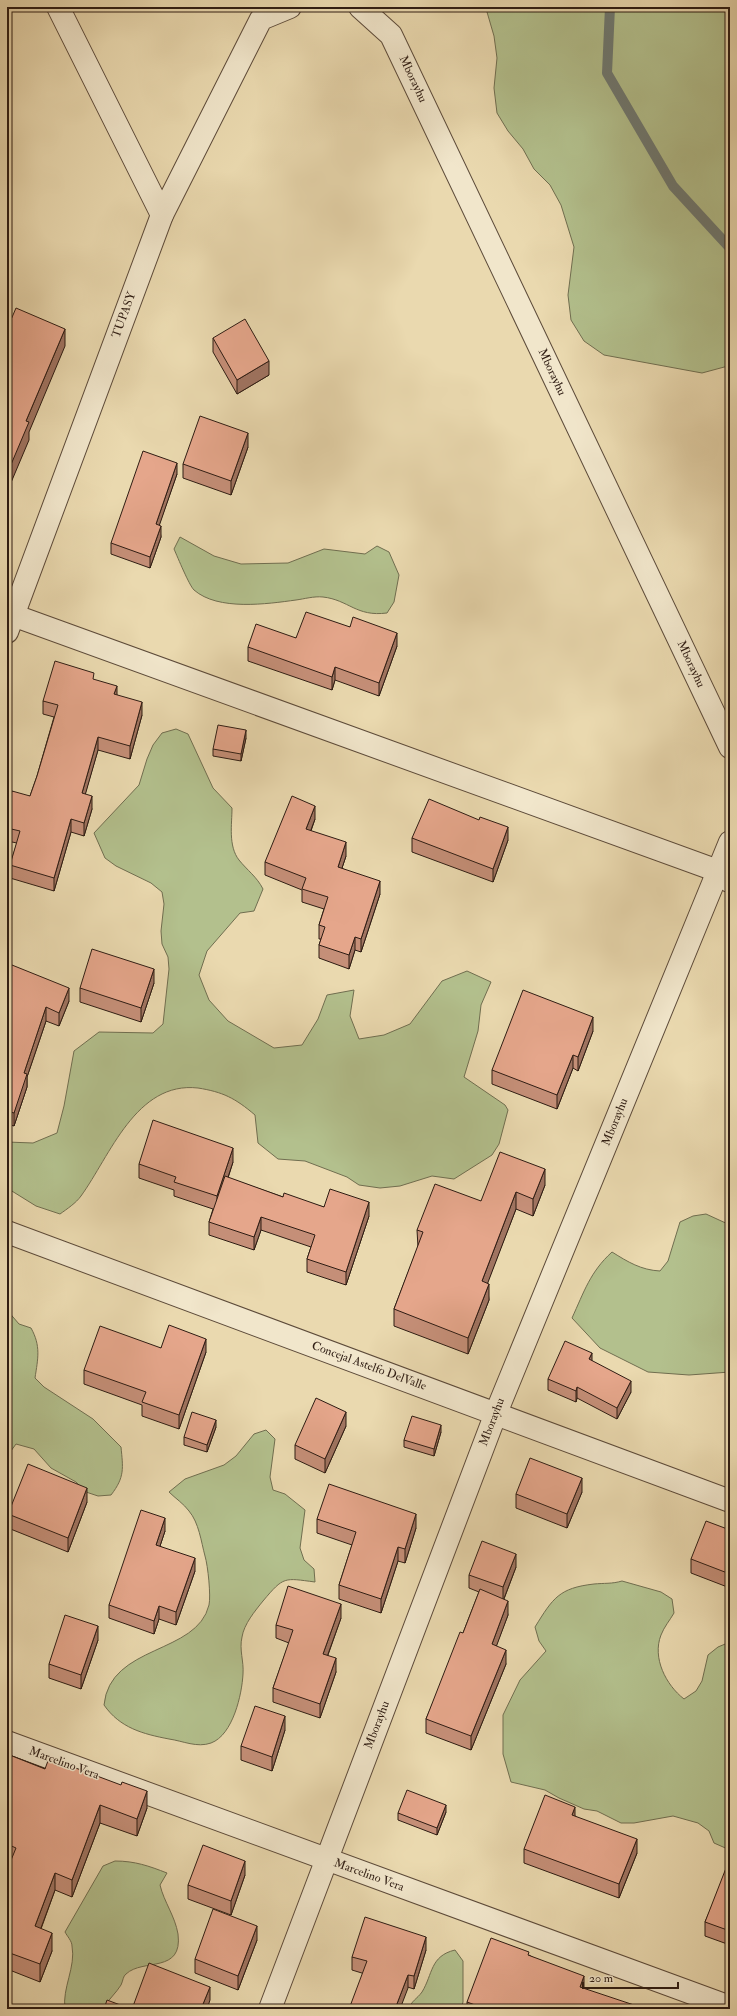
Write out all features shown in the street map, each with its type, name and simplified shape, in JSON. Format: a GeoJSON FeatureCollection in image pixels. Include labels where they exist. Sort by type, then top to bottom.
{"type":"FeatureCollection","features":[{"type":"Feature","properties":{"kind":"street"},"geometry":{"type":"LineString","coordinates":[[58,7],[162,215]]}},
{"type":"Feature","properties":{"kind":"street"},"geometry":{"type":"LineString","coordinates":[[162,215],[261,19],[290,7]]}},
{"type":"Feature","properties":{"kind":"street","name":"Mborayhu"},"geometry":{"type":"LineString","coordinates":[[360,7],[392,35],[730,747]]}},
{"type":"Feature","properties":{"kind":"street","name":"TUPASY"},"geometry":{"type":"LineString","coordinates":[[9,620],[162,215]]}},
{"type":"Feature","properties":{"kind":"street"},"geometry":{"type":"LineString","coordinates":[[9,620],[724,876]]}},
{"type":"Feature","properties":{"kind":"street","name":"Mborayhu"},"geometry":{"type":"LineString","coordinates":[[270,2009],[496,1413],[724,876],[730,842]]}},
{"type":"Feature","properties":{"kind":"street","name":"Concejal Astelfo DelValle"},"geometry":{"type":"LineString","coordinates":[[7,1232],[730,1501]]}},
{"type":"Feature","properties":{"kind":"street","name":"Marcelino Vera"},"geometry":{"type":"LineString","coordinates":[[7,1742],[730,2007]]}},
{"type":"Feature","properties":{"kind":"green space"},"geometry":{"type":"Polygon","coordinates":[[[488,7],[730,7],[730,378],[728,366],[702,373],[604,355],[584,341],[571,320],[568,295],[574,247],[561,205],[550,185],[534,169],[523,149],[508,131],[497,113],[494,88],[497,58],[494,36],[487,12],[488,7]]]}},
{"type":"Feature","properties":{"kind":"green space"},"geometry":{"type":"Polygon","coordinates":[[[180,537],[214,556],[241,564],[288,563],[324,549],[365,554],[377,546],[389,552],[399,575],[394,602],[387,613],[376,614],[368,613],[340,601],[323,597],[257,604],[216,601],[204,597],[194,590],[189,583],[174,549],[180,537]]]}},
{"type":"Feature","properties":{"kind":"green space"},"geometry":{"type":"Polygon","coordinates":[[[176,729],[188,734],[213,788],[232,808],[231,835],[233,848],[239,860],[258,881],[263,889],[254,911],[240,913],[207,951],[199,975],[209,1000],[228,1021],[274,1048],[302,1045],[318,1019],[327,995],[354,990],[350,1016],[359,1039],[384,1035],[410,1024],[442,981],[467,971],[491,982],[481,1005],[478,1031],[464,1077],[505,1105],[508,1110],[499,1144],[492,1155],[454,1179],[432,1176],[400,1186],[380,1188],[359,1185],[347,1177],[305,1161],[278,1159],[258,1143],[255,1115],[235,1100],[222,1094],[198,1088],[176,1089],[158,1096],[141,1109],[127,1124],[114,1142],[81,1196],[60,1214],[36,1206],[7,1188],[7,1142],[33,1143],[57,1133],[64,1106],[74,1051],[99,1032],[153,1033],[163,1024],[169,969],[168,957],[162,944],[161,931],[164,904],[162,892],[151,883],[116,866],[105,858],[94,833],[139,785],[153,745],[162,733],[176,729]]]}},
{"type":"Feature","properties":{"kind":"green space"},"geometry":{"type":"Polygon","coordinates":[[[706,1214],[730,1225],[730,1372],[689,1375],[648,1372],[600,1348],[572,1318],[588,1283],[598,1267],[612,1252],[641,1267],[660,1271],[668,1261],[680,1222],[693,1216],[706,1214]]]}},
{"type":"Feature","properties":{"kind":"green space"},"geometry":{"type":"Polygon","coordinates":[[[7,1310],[19,1324],[31,1328],[34,1334],[38,1352],[35,1378],[44,1387],[93,1419],[121,1447],[121,1477],[116,1489],[111,1495],[98,1496],[86,1492],[76,1482],[51,1468],[34,1449],[16,1444],[8,1455],[7,1462],[7,1310]]]}},
{"type":"Feature","properties":{"kind":"green space"},"geometry":{"type":"Polygon","coordinates":[[[266,1430],[275,1439],[270,1477],[273,1490],[285,1494],[305,1510],[300,1548],[304,1560],[314,1569],[315,1582],[290,1580],[281,1583],[270,1593],[250,1618],[243,1632],[241,1642],[243,1674],[241,1692],[231,1723],[219,1739],[211,1743],[200,1745],[150,1735],[133,1729],[117,1719],[104,1705],[110,1685],[121,1671],[137,1660],[172,1643],[188,1633],[201,1621],[210,1601],[207,1567],[201,1538],[195,1521],[187,1508],[169,1492],[185,1479],[224,1465],[236,1456],[254,1434],[266,1430]]]}},
{"type":"Feature","properties":{"kind":"green space"},"geometry":{"type":"Polygon","coordinates":[[[622,1581],[661,1592],[672,1599],[674,1613],[661,1635],[658,1653],[666,1679],[684,1699],[696,1691],[702,1681],[708,1655],[718,1647],[730,1642],[730,1850],[714,1843],[709,1831],[698,1823],[673,1816],[634,1823],[621,1823],[597,1811],[584,1809],[545,1790],[511,1782],[503,1754],[503,1715],[520,1680],[546,1651],[539,1641],[535,1627],[552,1602],[565,1592],[582,1586],[622,1581]]]}},
{"type":"Feature","properties":{"kind":"green space"},"geometry":{"type":"Polygon","coordinates":[[[115,1861],[142,1864],[167,1873],[160,1885],[177,1927],[178,1947],[174,1955],[168,1960],[133,1969],[126,1974],[121,1985],[104,2007],[96,2009],[65,2009],[65,1993],[71,1970],[73,1954],[72,1944],[65,1932],[103,1866],[115,1861]]]}},
{"type":"Feature","properties":{"kind":"green space"},"geometry":{"type":"Polygon","coordinates":[[[455,1950],[463,1961],[463,2002],[461,2009],[409,2009],[426,1985],[436,1961],[447,1953],[455,1950]]]}},
{"type":"Feature","properties":{"kind":"building"},"geometry":{"type":"Polygon","coordinates":[[[16,308],[65,329],[26,421],[29,422],[7,474],[7,329],[16,308]]]}},
{"type":"Feature","properties":{"kind":"building"},"geometry":{"type":"Polygon","coordinates":[[[245,319],[269,361],[237,380],[213,338],[245,319]]]}},
{"type":"Feature","properties":{"kind":"building"},"geometry":{"type":"Polygon","coordinates":[[[200,416],[248,433],[231,481],[183,464],[200,416]]]}},
{"type":"Feature","properties":{"kind":"building"},"geometry":{"type":"Polygon","coordinates":[[[143,451],[177,463],[156,524],[161,526],[150,557],[111,543],[143,451]]]}},
{"type":"Feature","properties":{"kind":"building"},"geometry":{"type":"Polygon","coordinates":[[[306,612],[350,627],[353,617],[397,633],[379,683],[335,667],[332,677],[248,647],[256,624],[296,638],[306,612]]]}},
{"type":"Feature","properties":{"kind":"building"},"geometry":{"type":"Polygon","coordinates":[[[55,661],[94,673],[93,679],[117,686],[114,694],[142,702],[130,746],[98,737],[82,793],[92,796],[84,823],[71,819],[54,878],[10,865],[20,831],[7,828],[7,808],[12,791],[30,796],[37,776],[58,705],[43,701],[55,661]]]}},
{"type":"Feature","properties":{"kind":"building"},"geometry":{"type":"Polygon","coordinates":[[[218,725],[246,730],[241,754],[213,749],[218,725]]]}},
{"type":"Feature","properties":{"kind":"building"},"geometry":{"type":"Polygon","coordinates":[[[292,796],[315,806],[306,829],[346,842],[338,867],[380,881],[361,939],[355,937],[349,955],[319,945],[325,927],[319,925],[328,897],[302,889],[306,878],[265,862],[292,796]]]}},
{"type":"Feature","properties":{"kind":"building"},"geometry":{"type":"Polygon","coordinates":[[[429,799],[479,820],[480,817],[508,827],[493,869],[412,838],[429,799]]]}},
{"type":"Feature","properties":{"kind":"building"},"geometry":{"type":"Polygon","coordinates":[[[92,949],[154,969],[141,1008],[80,988],[92,949]]]}},
{"type":"Feature","properties":{"kind":"building"},"geometry":{"type":"Polygon","coordinates":[[[7,963],[69,988],[59,1013],[46,1007],[24,1073],[27,1074],[14,1113],[7,1111],[7,963]]]}},
{"type":"Feature","properties":{"kind":"building"},"geometry":{"type":"Polygon","coordinates":[[[523,990],[593,1017],[578,1057],[573,1055],[557,1095],[492,1070],[523,990]]]}},
{"type":"Feature","properties":{"kind":"building"},"geometry":{"type":"Polygon","coordinates":[[[153,1120],[233,1148],[217,1196],[174,1182],[176,1177],[139,1164],[153,1120]]]}},
{"type":"Feature","properties":{"kind":"building"},"geometry":{"type":"Polygon","coordinates":[[[500,1152],[545,1169],[533,1199],[516,1192],[482,1281],[489,1284],[468,1338],[394,1309],[423,1232],[417,1230],[435,1184],[481,1201],[500,1152]]]}},
{"type":"Feature","properties":{"kind":"building"},"geometry":{"type":"Polygon","coordinates":[[[225,1176],[283,1197],[284,1193],[324,1207],[330,1189],[369,1202],[346,1272],[307,1259],[315,1235],[261,1217],[254,1237],[209,1222],[225,1176]]]}},
{"type":"Feature","properties":{"kind":"building"},"geometry":{"type":"Polygon","coordinates":[[[169,1325],[206,1339],[179,1415],[142,1402],[146,1392],[84,1370],[100,1326],[161,1348],[169,1325]]]}},
{"type":"Feature","properties":{"kind":"building"},"geometry":{"type":"Polygon","coordinates":[[[565,1341],[592,1353],[589,1359],[631,1381],[617,1408],[577,1387],[576,1391],[548,1379],[565,1341]]]}},
{"type":"Feature","properties":{"kind":"building"},"geometry":{"type":"Polygon","coordinates":[[[316,1398],[346,1412],[325,1459],[295,1445],[316,1398]]]}},
{"type":"Feature","properties":{"kind":"building"},"geometry":{"type":"Polygon","coordinates":[[[192,1412],[216,1420],[207,1445],[184,1437],[192,1412]]]}},
{"type":"Feature","properties":{"kind":"building"},"geometry":{"type":"Polygon","coordinates":[[[412,1416],[441,1425],[434,1449],[404,1440],[412,1416]]]}},
{"type":"Feature","properties":{"kind":"building"},"geometry":{"type":"Polygon","coordinates":[[[530,1458],[582,1478],[567,1514],[516,1494],[530,1458]]]}},
{"type":"Feature","properties":{"kind":"building"},"geometry":{"type":"Polygon","coordinates":[[[28,1464],[87,1488],[68,1538],[8,1514],[28,1464]]]}},
{"type":"Feature","properties":{"kind":"building"},"geometry":{"type":"Polygon","coordinates":[[[329,1484],[416,1514],[405,1549],[398,1547],[381,1599],[339,1585],[356,1532],[317,1519],[329,1484]]]}},
{"type":"Feature","properties":{"kind":"building"},"geometry":{"type":"Polygon","coordinates":[[[141,1510],[165,1518],[156,1545],[195,1558],[176,1612],[159,1606],[154,1621],[109,1605],[141,1510]]]}},
{"type":"Feature","properties":{"kind":"building"},"geometry":{"type":"Polygon","coordinates":[[[706,1521],[730,1530],[730,1574],[691,1559],[706,1521]]]}},
{"type":"Feature","properties":{"kind":"building"},"geometry":{"type":"Polygon","coordinates":[[[482,1541],[516,1554],[503,1587],[469,1575],[482,1541]]]}},
{"type":"Feature","properties":{"kind":"building"},"geometry":{"type":"Polygon","coordinates":[[[288,1586],[341,1604],[323,1654],[336,1658],[320,1704],[273,1688],[293,1630],[276,1625],[288,1586]]]}},
{"type":"Feature","properties":{"kind":"building"},"geometry":{"type":"Polygon","coordinates":[[[480,1589],[508,1601],[492,1644],[506,1650],[471,1736],[426,1719],[460,1632],[463,1633],[480,1589]]]}},
{"type":"Feature","properties":{"kind":"building"},"geometry":{"type":"Polygon","coordinates":[[[65,1615],[98,1626],[81,1675],[49,1664],[65,1615]]]}},
{"type":"Feature","properties":{"kind":"building"},"geometry":{"type":"Polygon","coordinates":[[[255,1706],[285,1716],[272,1757],[241,1746],[255,1706]]]}},
{"type":"Feature","properties":{"kind":"building"},"geometry":{"type":"Polygon","coordinates":[[[7,1754],[45,1769],[49,1758],[121,1785],[122,1782],[147,1791],[137,1819],[100,1805],[72,1880],[55,1873],[35,1926],[52,1933],[40,1964],[7,1952],[7,1870],[16,1848],[7,1844],[7,1754]]]}},
{"type":"Feature","properties":{"kind":"building"},"geometry":{"type":"Polygon","coordinates":[[[407,1790],[446,1805],[437,1828],[398,1813],[407,1790]]]}},
{"type":"Feature","properties":{"kind":"building"},"geometry":{"type":"Polygon","coordinates":[[[545,1795],[575,1807],[572,1815],[637,1839],[619,1884],[524,1849],[545,1795]]]}},
{"type":"Feature","properties":{"kind":"building"},"geometry":{"type":"Polygon","coordinates":[[[203,1845],[245,1861],[231,1901],[188,1885],[203,1845]]]}},
{"type":"Feature","properties":{"kind":"building"},"geometry":{"type":"Polygon","coordinates":[[[728,1863],[730,1864],[730,1931],[705,1922],[728,1863]]]}},
{"type":"Feature","properties":{"kind":"building"},"geometry":{"type":"Polygon","coordinates":[[[213,1909],[257,1926],[238,1976],[195,1959],[213,1909]]]}},
{"type":"Feature","properties":{"kind":"building"},"geometry":{"type":"Polygon","coordinates":[[[365,1917],[426,1937],[414,1976],[408,1975],[395,2009],[349,2009],[367,1961],[352,1957],[365,1917]]]}},
{"type":"Feature","properties":{"kind":"building"},"geometry":{"type":"Polygon","coordinates":[[[491,1938],[529,1952],[528,1955],[584,1976],[580,1987],[634,2005],[633,2009],[486,2009],[467,2002],[491,1938]]]}},
{"type":"Feature","properties":{"kind":"building"},"geometry":{"type":"Polygon","coordinates":[[[149,1963],[210,1987],[201,2009],[132,2009],[149,1963]]]}},
{"type":"Feature","properties":{"kind":"building"},"geometry":{"type":"Polygon","coordinates":[[[107,2000],[131,2009],[104,2009],[107,2000]]]}},
{"type":"Feature","properties":{"kind":"waterway"},"geometry":{"type":"LineString","coordinates":[[610,7],[607,73],[673,186],[730,248]]}}]}
